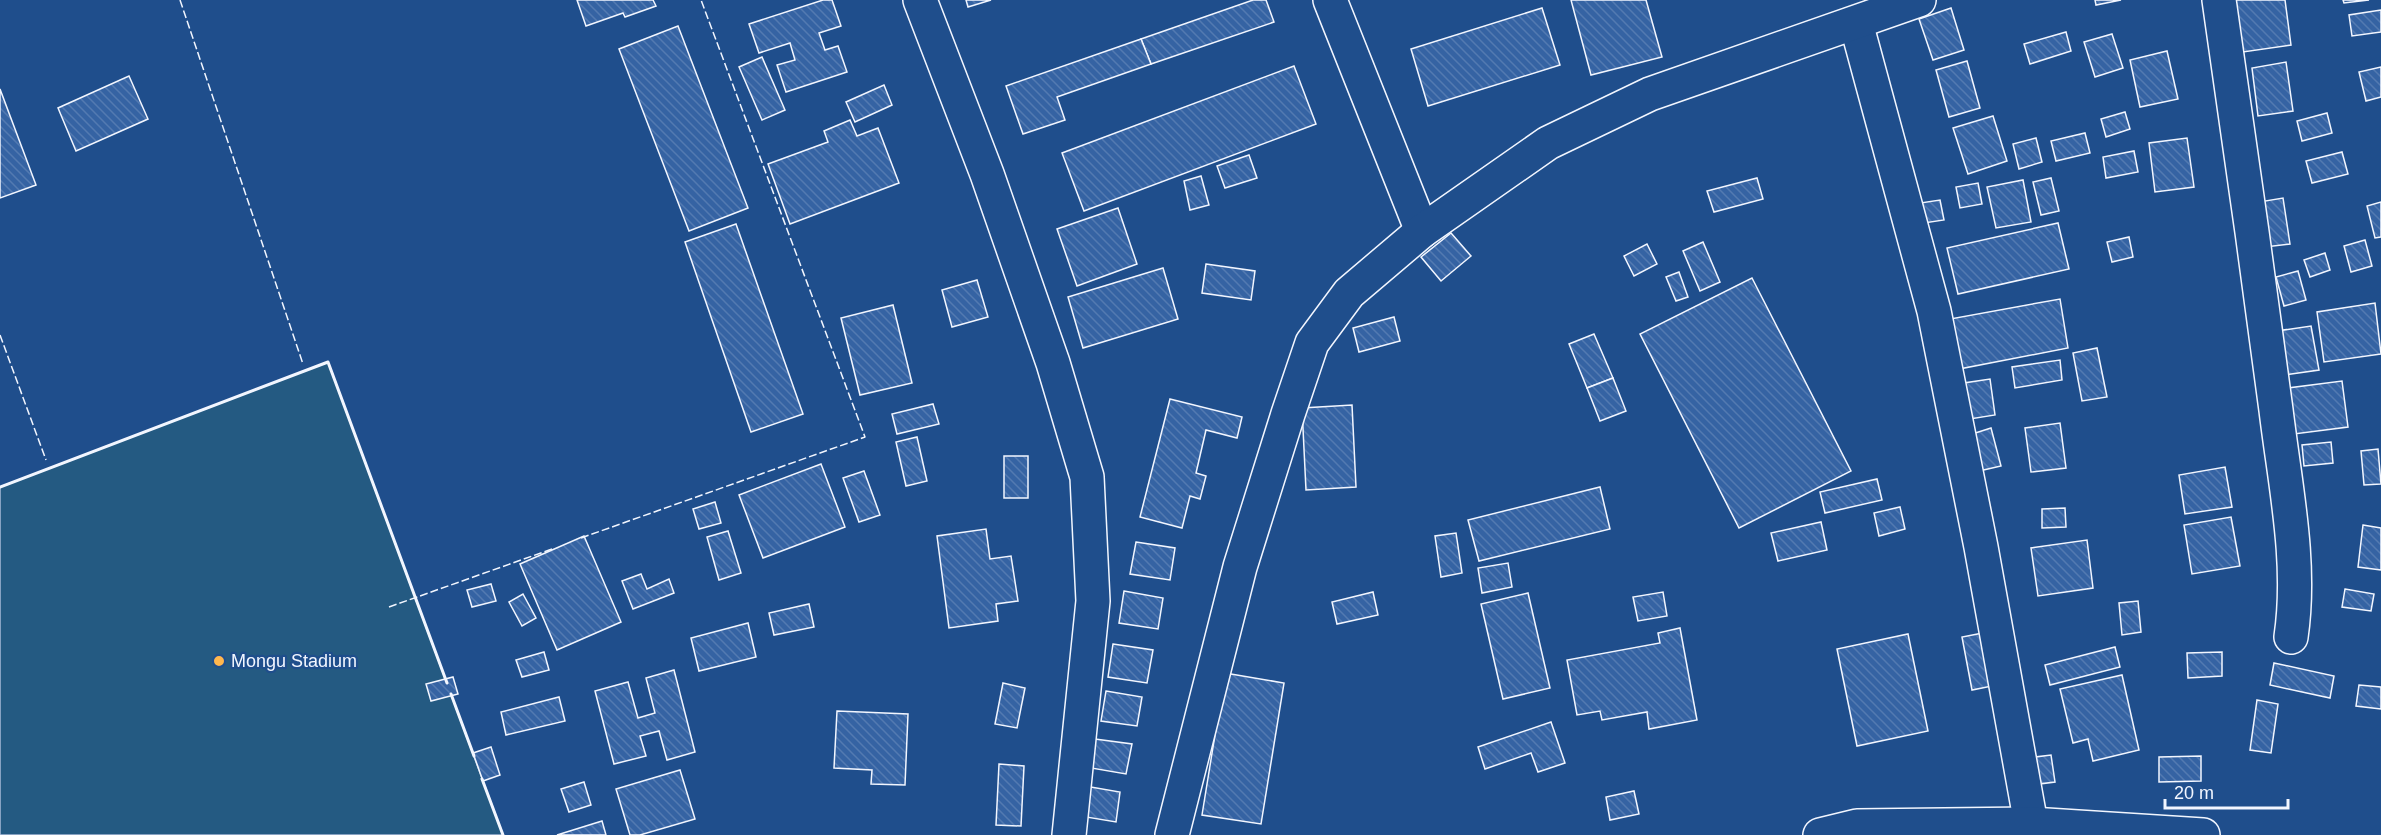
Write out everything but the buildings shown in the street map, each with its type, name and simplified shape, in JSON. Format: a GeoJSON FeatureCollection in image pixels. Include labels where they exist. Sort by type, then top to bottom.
{"type":"FeatureCollection","features":[{"type":"Feature","properties":{"kind":"street"},"geometry":{"type":"LineString","coordinates":[[920,0],[987,174],[1053,363],[1087,477],[1093,601],[1069,835]]}},
{"type":"Feature","properties":{"kind":"street"},"geometry":{"type":"LineString","coordinates":[[1330,0],[1422,231]]}},
{"type":"Feature","properties":{"kind":"street"},"geometry":{"type":"LineString","coordinates":[[1173,835],[1240,567],[1312,343],[1349,293],[1422,231],[1548,143],[1650,94],[1919,0]]}},
{"type":"Feature","properties":{"kind":"street"},"geometry":{"type":"LineString","coordinates":[[2219,0],[2257,265],[2293,552],[2295,612],[2291,637]]}},
{"type":"Feature","properties":{"kind":"street"},"geometry":{"type":"LineString","coordinates":[[1856,23],[1934,311],[1981,547],[2031,824]]}},
{"type":"Feature","properties":{"kind":"street"},"geometry":{"type":"LineString","coordinates":[[1820,835],[1857,826],[2031,824],[2203,835]]}},
{"type":"Feature","properties":{"kind":"shaded area","name":"Mongu Stadium"},"geometry":{"type":"Polygon","coordinates":[[[328,362],[503,835],[0,835],[0,487],[328,362]]]}},
{"type":"Feature","properties":{"kind":"fence"},"geometry":{"type":"LineString","coordinates":[[180,0],[303,364]]}},
{"type":"Feature","properties":{"kind":"fence"},"geometry":{"type":"LineString","coordinates":[[581,538],[865,437],[701,0]]}},
{"type":"Feature","properties":{"kind":"fence"},"geometry":{"type":"LineString","coordinates":[[0,335],[46,460]]}},
{"type":"Feature","properties":{"kind":"fence"},"geometry":{"type":"LineString","coordinates":[[389,607],[552,549]]}},
{"type":"Feature","properties":{"kind":"wall"},"geometry":{"type":"LineString","coordinates":[[0,487],[328,362],[447,683]]}},
{"type":"Feature","properties":{"kind":"wall"},"geometry":{"type":"LineString","coordinates":[[451,694],[474,756]]}},
{"type":"Feature","properties":{"kind":"wall"},"geometry":{"type":"LineString","coordinates":[[482,779],[503,835]]}},
{"type":"Feature","properties":{"kind":"place","name":"Mongu Stadium"},"geometry":{"type":"Point","coordinates":[219,661]}}]}
